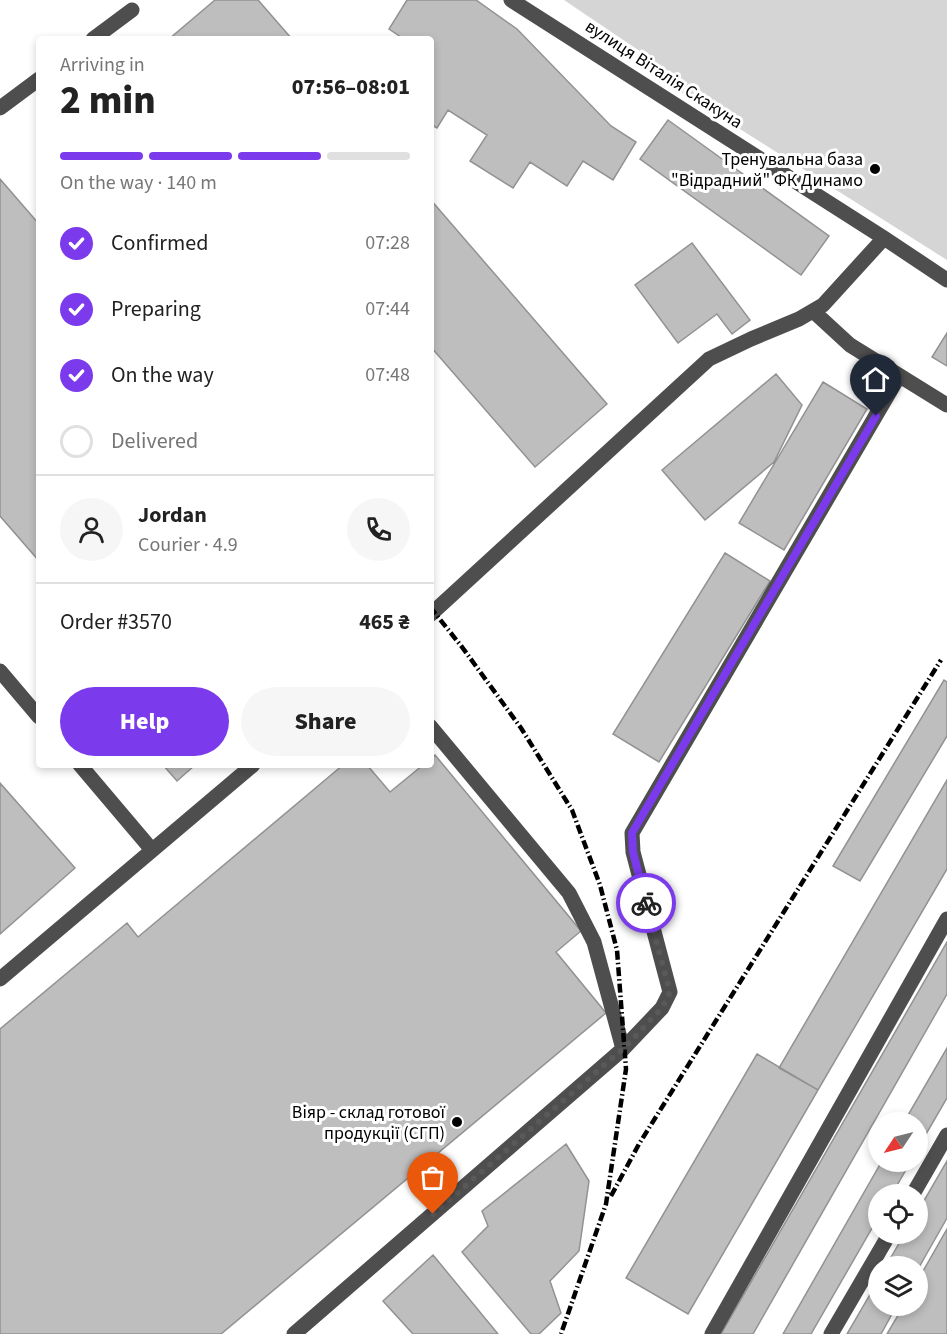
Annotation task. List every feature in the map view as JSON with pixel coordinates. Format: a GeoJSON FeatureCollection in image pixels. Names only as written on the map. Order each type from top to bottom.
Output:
{"type":"FeatureCollection","features":[{"type":"Feature","properties":{"kind":"street","name":"вулиця Віталія Скакуна"},"geometry":{"type":"LineString","coordinates":[[511,0],[947,280]]}},
{"type":"Feature","properties":{"kind":"street"},"geometry":{"type":"LineString","coordinates":[[97,36],[132,10]]}},
{"type":"Feature","properties":{"kind":"street"},"geometry":{"type":"LineString","coordinates":[[0,108],[36,81]]}},
{"type":"Feature","properties":{"kind":"street"},"geometry":{"type":"LineString","coordinates":[[434,611],[709,359],[799,320],[823,305],[884,238]]}},
{"type":"Feature","properties":{"kind":"street"},"geometry":{"type":"LineString","coordinates":[[813,311],[849,345],[947,405]]}},
{"type":"Feature","properties":{"kind":"street"},"geometry":{"type":"LineString","coordinates":[[294,1334],[623,1049],[662,1008],[670,992],[633,852],[632,833],[899,376]]}},
{"type":"Feature","properties":{"kind":"street"},"geometry":{"type":"LineString","coordinates":[[0,671],[36,713]]}},
{"type":"Feature","properties":{"kind":"street"},"geometry":{"type":"LineString","coordinates":[[434,731],[568,893],[594,942],[623,1049]]}},
{"type":"Feature","properties":{"kind":"street"},"geometry":{"type":"LineString","coordinates":[[83,768],[152,850]]}},
{"type":"Feature","properties":{"kind":"street"},"geometry":{"type":"LineString","coordinates":[[0,979],[249,768]]}},
{"type":"Feature","properties":{"kind":"street"},"geometry":{"type":"LineString","coordinates":[[712,1334],[947,920]]}},
{"type":"Feature","properties":{"kind":"street"},"geometry":{"type":"LineString","coordinates":[[919,1184],[947,1135]]}},
{"type":"Feature","properties":{"kind":"street"},"geometry":{"type":"LineString","coordinates":[[831,1334],[884,1244]]}},
{"type":"Feature","properties":{"kind":"shaded area","name":"Тренувальна база \"Відрадний\" ФК Динамо"},"geometry":{"type":"Polygon","coordinates":[[[564,0],[947,0],[947,260],[659,78],[650,58],[564,0]]]}},
{"type":"Feature","properties":{"kind":"building"},"geometry":{"type":"Polygon","coordinates":[[[215,0],[258,0],[289,36],[173,36],[215,0]]]}},
{"type":"Feature","properties":{"kind":"building"},"geometry":{"type":"Polygon","coordinates":[[[407,0],[476,0],[517,29],[611,126],[636,142],[613,180],[583,161],[567,186],[530,162],[513,188],[470,161],[487,135],[448,110],[437,128],[434,126],[434,36],[400,36],[389,29],[407,0]]]}},
{"type":"Feature","properties":{"kind":"building"},"geometry":{"type":"Polygon","coordinates":[[[668,120],[829,236],[801,275],[640,159],[668,120]]]}},
{"type":"Feature","properties":{"kind":"building"},"geometry":{"type":"Polygon","coordinates":[[[0,179],[36,221],[36,558],[0,516],[0,179]]]}},
{"type":"Feature","properties":{"kind":"building"},"geometry":{"type":"Polygon","coordinates":[[[434,204],[607,404],[535,467],[434,351],[434,204]]]}},
{"type":"Feature","properties":{"kind":"building"},"geometry":{"type":"Polygon","coordinates":[[[692,243],[750,320],[732,334],[717,314],[678,343],[635,285],[692,243]]]}},
{"type":"Feature","properties":{"kind":"building"},"geometry":{"type":"Polygon","coordinates":[[[947,333],[947,366],[932,357],[947,333]]]}},
{"type":"Feature","properties":{"kind":"building"},"geometry":{"type":"Polygon","coordinates":[[[776,374],[802,405],[774,462],[705,520],[662,470],[776,374]]]}},
{"type":"Feature","properties":{"kind":"building"},"geometry":{"type":"Polygon","coordinates":[[[823,382],[867,409],[784,550],[739,523],[823,382]]]}},
{"type":"Feature","properties":{"kind":"building"},"geometry":{"type":"Polygon","coordinates":[[[725,553],[770,581],[659,762],[613,734],[725,553]]]}},
{"type":"Feature","properties":{"kind":"building"},"geometry":{"type":"Polygon","coordinates":[[[944,680],[947,682],[947,736],[860,881],[833,866],[944,680]]]}},
{"type":"Feature","properties":{"kind":"building"},"geometry":{"type":"Polygon","coordinates":[[[434,756],[581,931],[556,952],[606,1013],[221,1334],[0,1334],[0,1029],[127,923],[138,937],[339,768],[370,768],[390,792],[419,768],[434,768],[434,756]]]}},
{"type":"Feature","properties":{"kind":"building"},"geometry":{"type":"Polygon","coordinates":[[[166,768],[192,768],[177,781],[166,768]]]}},
{"type":"Feature","properties":{"kind":"building"},"geometry":{"type":"Polygon","coordinates":[[[947,780],[947,869],[818,1090],[779,1068],[947,780]]]}},
{"type":"Feature","properties":{"kind":"building"},"geometry":{"type":"Polygon","coordinates":[[[0,783],[75,868],[0,934],[0,783]]]}},
{"type":"Feature","properties":{"kind":"building"},"geometry":{"type":"Polygon","coordinates":[[[947,942],[947,994],[880,1112],[868,1112],[868,1132],[753,1334],[721,1334],[947,942]]]}},
{"type":"Feature","properties":{"kind":"building"},"geometry":{"type":"Polygon","coordinates":[[[947,1048],[947,1098],[928,1131],[928,1112],[910,1112],[947,1048]]]}},
{"type":"Feature","properties":{"kind":"building"},"geometry":{"type":"Polygon","coordinates":[[[757,1054],[818,1090],[688,1314],[626,1278],[757,1054]]]}},
{"type":"Feature","properties":{"kind":"building"},"geometry":{"type":"Polygon","coordinates":[[[566,1144],[589,1181],[579,1251],[550,1281],[561,1313],[539,1334],[531,1334],[462,1252],[488,1226],[482,1211],[566,1144]]]}},
{"type":"Feature","properties":{"kind":"building"},"geometry":{"type":"Polygon","coordinates":[[[947,1161],[947,1218],[925,1256],[892,1256],[899,1244],[928,1244],[928,1194],[947,1161]]]}},
{"type":"Feature","properties":{"kind":"building"},"geometry":{"type":"Polygon","coordinates":[[[876,1172],[905,1172],[898,1184],[869,1184],[876,1172]]]}},
{"type":"Feature","properties":{"kind":"building"},"geometry":{"type":"Polygon","coordinates":[[[868,1185],[868,1235],[811,1334],[783,1334],[868,1185]]]}},
{"type":"Feature","properties":{"kind":"building"},"geometry":{"type":"Polygon","coordinates":[[[947,1229],[947,1334],[887,1334],[898,1316],[928,1316],[928,1262],[947,1229]]]}},
{"type":"Feature","properties":{"kind":"building"},"geometry":{"type":"Polygon","coordinates":[[[433,1255],[498,1334],[413,1334],[383,1301],[433,1255]]]}},
{"type":"Feature","properties":{"kind":"building"},"geometry":{"type":"Polygon","coordinates":[[[868,1298],[868,1316],[891,1316],[881,1334],[847,1334],[868,1298]]]}},
{"type":"Feature","properties":{"kind":"railway"},"geometry":{"type":"LineString","coordinates":[[434,612],[521,728],[572,810],[600,885],[617,950],[626,1069],[606,1204],[561,1334]]}},
{"type":"Feature","properties":{"kind":"railway"},"geometry":{"type":"LineString","coordinates":[[611,1196],[639,1144],[941,660]]}},
{"type":"Feature","properties":{"kind":"way so far"},"geometry":{"type":"LineString","coordinates":[[433,1214],[623,1049],[662,1008],[670,992],[646,903]]}},
{"type":"Feature","properties":{"kind":"place","name":"Тренувальна база \"Відрадний\" ФК Динамо"},"geometry":{"type":"Point","coordinates":[875,169]}},
{"type":"Feature","properties":{"kind":"place","name":"Віяр - склад готової продукції (СГП)"},"geometry":{"type":"Point","coordinates":[457,1122]}},
{"type":"Feature","properties":{"kind":"route"},"geometry":{"type":"LineString","coordinates":[[646,903],[633,852],[632,833],[876,416]]}}]}
